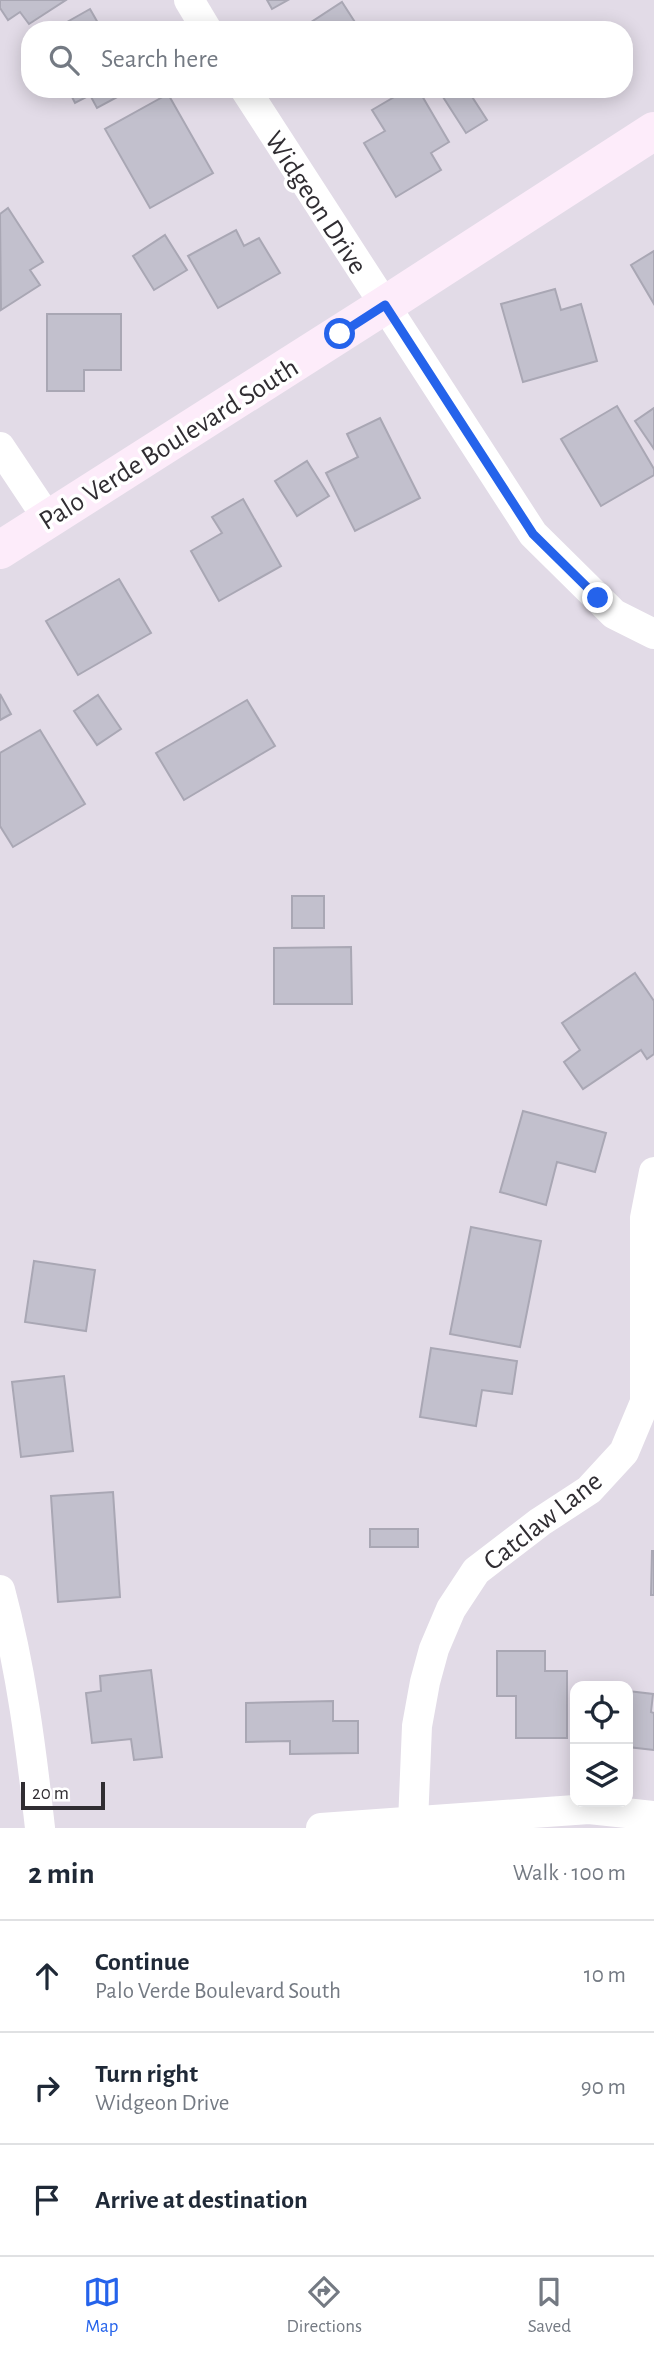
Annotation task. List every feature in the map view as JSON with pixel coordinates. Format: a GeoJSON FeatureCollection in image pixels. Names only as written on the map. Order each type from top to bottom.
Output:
{"type":"FeatureCollection","features":[{"type":"Feature","properties":{"kind":"main road","name":"Palo Verde Boulevard South"},"geometry":{"type":"LineString","coordinates":[[0,550],[654,131]]}},
{"type":"Feature","properties":{"kind":"street"},"geometry":{"type":"LineString","coordinates":[[189,0],[202,21]]}},
{"type":"Feature","properties":{"kind":"street","name":"Widgeon Drive"},"geometry":{"type":"LineString","coordinates":[[251,98],[533,534],[614,614],[654,634]]}},
{"type":"Feature","properties":{"kind":"street"},"geometry":{"type":"LineString","coordinates":[[0,447],[48,519]]}},
{"type":"Feature","properties":{"kind":"street","name":"Catclaw Lane"},"geometry":{"type":"LineString","coordinates":[[413,1823],[417,1726],[433,1649],[451,1609],[476,1571],[540,1522],[589,1490],[624,1452],[645,1402],[645,1218],[654,1172]]}},
{"type":"Feature","properties":{"kind":"street"},"geometry":{"type":"LineString","coordinates":[[0,1590],[14,1641],[40,1828]]}},
{"type":"Feature","properties":{"kind":"street"},"geometry":{"type":"LineString","coordinates":[[321,1828],[589,1809],[654,1816]]}},
{"type":"Feature","properties":{"kind":"building"},"geometry":{"type":"Polygon","coordinates":[[[0,0],[66,0],[34,21],[27,21],[20,12],[8,20],[0,8],[0,0]]]}},
{"type":"Feature","properties":{"kind":"building"},"geometry":{"type":"Polygon","coordinates":[[[267,0],[288,0],[272,9],[267,0]]]}},
{"type":"Feature","properties":{"kind":"building"},"geometry":{"type":"Polygon","coordinates":[[[342,2],[354,21],[313,21],[342,2]]]}},
{"type":"Feature","properties":{"kind":"building"},"geometry":{"type":"Polygon","coordinates":[[[90,9],[97,21],[69,21],[90,9]]]}},
{"type":"Feature","properties":{"kind":"building"},"geometry":{"type":"Polygon","coordinates":[[[92,98],[115,98],[97,108],[92,98]]]}},
{"type":"Feature","properties":{"kind":"building"},"geometry":{"type":"Polygon","coordinates":[[[161,98],[170,98],[213,173],[150,208],[105,129],[161,98]]]}},
{"type":"Feature","properties":{"kind":"building"},"geometry":{"type":"Polygon","coordinates":[[[393,98],[423,98],[449,142],[431,153],[441,170],[396,197],[364,143],[385,131],[372,110],[393,98]]]}},
{"type":"Feature","properties":{"kind":"building"},"geometry":{"type":"Polygon","coordinates":[[[444,98],[473,98],[487,120],[466,133],[444,98]]]}},
{"type":"Feature","properties":{"kind":"building"},"geometry":{"type":"Polygon","coordinates":[[[8,208],[43,262],[30,270],[40,285],[1,310],[0,214],[8,208]]]}},
{"type":"Feature","properties":{"kind":"building"},"geometry":{"type":"Polygon","coordinates":[[[236,230],[244,246],[259,238],[280,273],[218,308],[188,256],[236,230]]]}},
{"type":"Feature","properties":{"kind":"building"},"geometry":{"type":"Polygon","coordinates":[[[165,235],[187,270],[154,290],[133,256],[165,235]]]}},
{"type":"Feature","properties":{"kind":"building"},"geometry":{"type":"Polygon","coordinates":[[[654,251],[654,304],[631,265],[654,251]]]}},
{"type":"Feature","properties":{"kind":"building"},"geometry":{"type":"Polygon","coordinates":[[[555,289],[561,310],[581,304],[597,361],[523,382],[501,304],[555,289]]]}},
{"type":"Feature","properties":{"kind":"building"},"geometry":{"type":"Polygon","coordinates":[[[47,314],[121,314],[121,370],[84,370],[84,391],[47,391],[47,314]]]}},
{"type":"Feature","properties":{"kind":"building"},"geometry":{"type":"Polygon","coordinates":[[[617,406],[654,469],[654,475],[601,506],[561,439],[617,406]]]}},
{"type":"Feature","properties":{"kind":"building"},"geometry":{"type":"Polygon","coordinates":[[[654,408],[654,449],[635,421],[654,408]]]}},
{"type":"Feature","properties":{"kind":"building"},"geometry":{"type":"Polygon","coordinates":[[[380,418],[420,498],[355,531],[326,473],[358,457],[347,434],[380,418]]]}},
{"type":"Feature","properties":{"kind":"building"},"geometry":{"type":"Polygon","coordinates":[[[307,461],[329,496],[297,516],[275,481],[307,461]]]}},
{"type":"Feature","properties":{"kind":"building"},"geometry":{"type":"Polygon","coordinates":[[[243,499],[281,566],[219,601],[191,551],[222,533],[212,517],[243,499]]]}},
{"type":"Feature","properties":{"kind":"building"},"geometry":{"type":"Polygon","coordinates":[[[119,579],[151,633],[78,675],[46,621],[119,579]]]}},
{"type":"Feature","properties":{"kind":"building"},"geometry":{"type":"Polygon","coordinates":[[[0,694],[11,714],[0,720],[0,694]]]}},
{"type":"Feature","properties":{"kind":"building"},"geometry":{"type":"Polygon","coordinates":[[[98,695],[121,729],[97,745],[74,711],[98,695]]]}},
{"type":"Feature","properties":{"kind":"building"},"geometry":{"type":"Polygon","coordinates":[[[247,700],[275,746],[184,800],[156,753],[247,700]]]}},
{"type":"Feature","properties":{"kind":"building"},"geometry":{"type":"Polygon","coordinates":[[[40,730],[85,804],[13,847],[0,826],[0,753],[40,730]]]}},
{"type":"Feature","properties":{"kind":"building"},"geometry":{"type":"Polygon","coordinates":[[[292,896],[324,896],[324,928],[292,928],[292,896]]]}},
{"type":"Feature","properties":{"kind":"building"},"geometry":{"type":"Polygon","coordinates":[[[351,947],[352,1004],[274,1004],[274,948],[351,947]]]}},
{"type":"Feature","properties":{"kind":"building"},"geometry":{"type":"Polygon","coordinates":[[[635,973],[654,1001],[654,1054],[647,1059],[641,1050],[583,1089],[564,1062],[580,1050],[562,1023],[635,973]]]}},
{"type":"Feature","properties":{"kind":"building"},"geometry":{"type":"Polygon","coordinates":[[[523,1111],[606,1133],[595,1172],[557,1162],[546,1205],[500,1192],[523,1111]]]}},
{"type":"Feature","properties":{"kind":"building"},"geometry":{"type":"Polygon","coordinates":[[[471,1227],[541,1241],[520,1347],[450,1334],[471,1227]]]}},
{"type":"Feature","properties":{"kind":"building"},"geometry":{"type":"Polygon","coordinates":[[[34,1261],[95,1270],[86,1331],[25,1322],[34,1261]]]}},
{"type":"Feature","properties":{"kind":"building"},"geometry":{"type":"Polygon","coordinates":[[[431,1348],[517,1361],[512,1394],[482,1390],[476,1426],[420,1417],[431,1348]]]}},
{"type":"Feature","properties":{"kind":"building"},"geometry":{"type":"Polygon","coordinates":[[[64,1376],[73,1451],[21,1457],[12,1382],[64,1376]]]}},
{"type":"Feature","properties":{"kind":"building"},"geometry":{"type":"Polygon","coordinates":[[[113,1492],[120,1597],[58,1602],[51,1496],[113,1492]]]}},
{"type":"Feature","properties":{"kind":"building"},"geometry":{"type":"Polygon","coordinates":[[[370,1529],[418,1529],[418,1547],[370,1547],[370,1529]]]}},
{"type":"Feature","properties":{"kind":"building"},"geometry":{"type":"Polygon","coordinates":[[[654,1551],[654,1595],[651,1595],[654,1551]]]}},
{"type":"Feature","properties":{"kind":"building"},"geometry":{"type":"Polygon","coordinates":[[[497,1651],[545,1651],[545,1671],[567,1671],[567,1738],[516,1738],[516,1696],[497,1696],[497,1651]]]}},
{"type":"Feature","properties":{"kind":"building"},"geometry":{"type":"Polygon","coordinates":[[[151,1670],[162,1757],[134,1760],[131,1739],[92,1743],[86,1693],[101,1691],[100,1676],[151,1670]]]}},
{"type":"Feature","properties":{"kind":"building"},"geometry":{"type":"Polygon","coordinates":[[[633,1692],[653,1694],[651,1712],[654,1713],[654,1750],[633,1748],[633,1692]]]}},
{"type":"Feature","properties":{"kind":"building"},"geometry":{"type":"Polygon","coordinates":[[[333,1701],[333,1721],[358,1721],[358,1753],[290,1754],[290,1741],[246,1742],[246,1703],[333,1701]]]}},
{"type":"Feature","properties":{"kind":"route"},"geometry":{"type":"LineString","coordinates":[[340,334],[385,305],[533,534],[598,598]]}}]}
